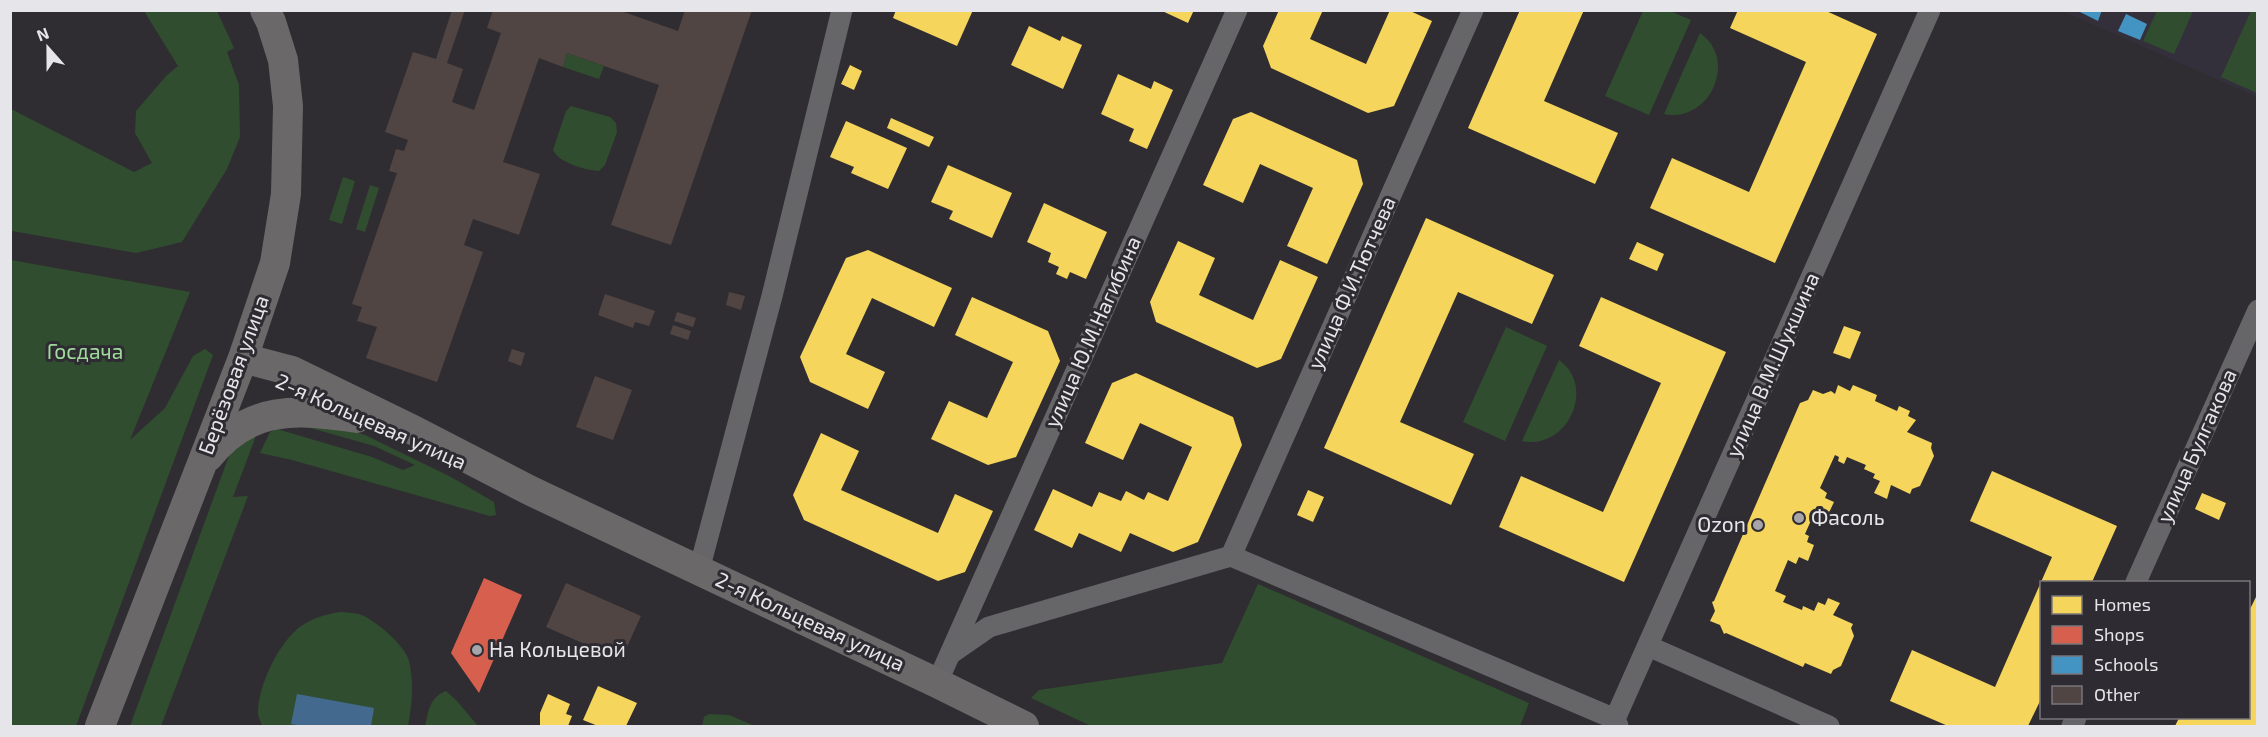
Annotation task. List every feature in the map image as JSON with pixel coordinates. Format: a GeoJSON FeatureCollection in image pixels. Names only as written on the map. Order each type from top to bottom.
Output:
{"type":"FeatureCollection","features":[{"type":"Feature","properties":{"kind":"main road","name":"Берёзовая улица"},"geometry":{"type":"LineString","coordinates":[[100,726],[243,358],[274,263],[286,194],[289,136],[286,81],[276,38],[266,10]]}},
{"type":"Feature","properties":{"kind":"main road","name":"2-я Кольцевая улица"},"geometry":{"type":"LineString","coordinates":[[243,358],[286,387],[529,490]]}},
{"type":"Feature","properties":{"kind":"main road","name":"2-я Кольцевая улица"},"geometry":{"type":"LineString","coordinates":[[243,358],[292,371],[529,490],[938,682],[1024,726]]}},
{"type":"Feature","properties":{"kind":"main road"},"geometry":{"type":"LineString","coordinates":[[201,467],[232,432],[254,419],[274,413],[316,412],[357,418]]}},
{"type":"Feature","properties":{"kind":"street"},"geometry":{"type":"LineString","coordinates":[[699,570],[772,296],[842,10]]}},
{"type":"Feature","properties":{"kind":"street","name":"улица Ю.М.Нагибина"},"geometry":{"type":"LineString","coordinates":[[938,682],[1237,10]]}},
{"type":"Feature","properties":{"kind":"street","name":"улица Ф.И.Тютчева"},"geometry":{"type":"LineString","coordinates":[[1231,556],[1473,10]]}},
{"type":"Feature","properties":{"kind":"street","name":"улица В.М.Шукшина"},"geometry":{"type":"LineString","coordinates":[[1617,723],[1648,646],[1930,10]]}},
{"type":"Feature","properties":{"kind":"street","name":"улица Булгакова"},"geometry":{"type":"LineString","coordinates":[[2136,581],[2258,310]]}},
{"type":"Feature","properties":{"kind":"street"},"geometry":{"type":"LineString","coordinates":[[950,654],[989,627],[1231,556],[1617,723]]}},
{"type":"Feature","properties":{"kind":"street"},"geometry":{"type":"LineString","coordinates":[[1648,646],[1829,726]]}},
{"type":"Feature","properties":{"kind":"shaded area"},"geometry":{"type":"Polygon","coordinates":[[[2062,11],[2257,11],[2257,97],[2062,11]]]}},
{"type":"Feature","properties":{"kind":"green space"},"geometry":{"type":"Polygon","coordinates":[[[144,11],[217,11],[234,48],[227,52],[239,85],[240,137],[227,169],[182,242],[136,253],[12,231],[11,109],[134,172],[152,163],[135,133],[136,111],[167,75],[178,66],[144,11]]]}},
{"type":"Feature","properties":{"kind":"green space"},"geometry":{"type":"Polygon","coordinates":[[[1643,11],[1670,11],[1691,20],[1649,115],[1605,96],[1643,11]]]}},
{"type":"Feature","properties":{"kind":"green space"},"geometry":{"type":"Polygon","coordinates":[[[2157,11],[2193,11],[2174,54],[2143,41],[2157,11]]]}},
{"type":"Feature","properties":{"kind":"green space"},"geometry":{"type":"Polygon","coordinates":[[[2251,11],[2257,11],[2257,93],[2221,77],[2251,11]]]}},
{"type":"Feature","properties":{"kind":"green space"},"geometry":{"type":"Polygon","coordinates":[[[1700,33],[1711,45],[1717,58],[1718,73],[1714,87],[1705,100],[1694,109],[1680,114],[1664,114],[1700,33]]]}},
{"type":"Feature","properties":{"kind":"green space"},"geometry":{"type":"Polygon","coordinates":[[[567,53],[604,66],[599,79],[563,67],[567,53]]]}},
{"type":"Feature","properties":{"kind":"green space"},"geometry":{"type":"Polygon","coordinates":[[[571,106],[610,117],[616,123],[617,132],[605,165],[599,171],[566,162],[553,150],[566,111],[571,106]]]}},
{"type":"Feature","properties":{"kind":"green space"},"geometry":{"type":"Polygon","coordinates":[[[343,177],[355,181],[342,224],[329,220],[343,177]]]}},
{"type":"Feature","properties":{"kind":"green space"},"geometry":{"type":"Polygon","coordinates":[[[370,185],[379,188],[365,232],[356,229],[370,185]]]}},
{"type":"Feature","properties":{"kind":"green space","name":"Госдача"},"geometry":{"type":"Polygon","coordinates":[[[11,260],[190,292],[130,440],[165,408],[193,356],[205,349],[213,355],[76,726],[11,726],[11,260]]]}},
{"type":"Feature","properties":{"kind":"green space"},"geometry":{"type":"Polygon","coordinates":[[[1506,327],[1547,346],[1505,441],[1463,422],[1506,327]]]}},
{"type":"Feature","properties":{"kind":"green space"},"geometry":{"type":"Polygon","coordinates":[[[1559,360],[1570,372],[1576,385],[1576,400],[1572,414],[1564,427],[1552,436],[1538,441],[1522,441],[1559,360]]]}},
{"type":"Feature","properties":{"kind":"green space"},"geometry":{"type":"Polygon","coordinates":[[[293,423],[340,427],[365,435],[451,477],[494,502],[496,515],[490,516],[260,453],[270,432],[277,429],[372,457],[403,470],[415,465],[374,446],[293,423]]]}},
{"type":"Feature","properties":{"kind":"green space"},"geometry":{"type":"Polygon","coordinates":[[[260,425],[233,497],[248,496],[161,726],[130,726],[230,453],[260,425]]]}},
{"type":"Feature","properties":{"kind":"green space"},"geometry":{"type":"Polygon","coordinates":[[[1258,584],[1529,703],[1520,726],[1091,726],[1031,698],[1039,690],[1222,663],[1258,584]]]}},
{"type":"Feature","properties":{"kind":"green space"},"geometry":{"type":"Polygon","coordinates":[[[340,612],[359,614],[372,621],[388,633],[407,655],[412,686],[408,726],[262,726],[258,713],[262,690],[271,665],[285,642],[306,623],[340,612]]]}},
{"type":"Feature","properties":{"kind":"green space"},"geometry":{"type":"Polygon","coordinates":[[[446,691],[478,726],[425,726],[433,701],[446,691]]]}},
{"type":"Feature","properties":{"kind":"green space"},"geometry":{"type":"Polygon","coordinates":[[[709,714],[729,715],[755,726],[702,726],[704,717],[709,714]]]}},
{"type":"Feature","properties":{"kind":"water"},"geometry":{"type":"Polygon","coordinates":[[[297,694],[374,708],[371,726],[291,724],[297,694]]]}},
{"type":"Feature","properties":{"kind":"building: Homes"},"geometry":{"type":"Polygon","coordinates":[[[896,10],[973,10],[957,46],[893,18],[896,10]]]}},
{"type":"Feature","properties":{"kind":"building: Homes"},"geometry":{"type":"Polygon","coordinates":[[[1160,10],[1194,10],[1188,23],[1160,10]]]}},
{"type":"Feature","properties":{"kind":"building: Homes"},"geometry":{"type":"Polygon","coordinates":[[[1279,10],[1323,10],[1310,39],[1366,64],[1390,10],[1408,10],[1432,21],[1394,106],[1368,113],[1271,68],[1263,46],[1279,10]]]}},
{"type":"Feature","properties":{"kind":"building: Homes"},"geometry":{"type":"Polygon","coordinates":[[[1520,10],[1584,10],[1544,101],[1618,133],[1595,184],[1468,128],[1520,10]]]}},
{"type":"Feature","properties":{"kind":"building: Homes"},"geometry":{"type":"Polygon","coordinates":[[[1738,10],[1824,10],[1877,34],[1775,263],[1650,208],[1672,158],[1749,192],[1806,62],[1730,28],[1738,10]]]}},
{"type":"Feature","properties":{"kind":"building: Homes"},"geometry":{"type":"Polygon","coordinates":[[[1029,26],[1060,41],[1062,36],[1082,45],[1063,89],[1011,65],[1029,26]]]}},
{"type":"Feature","properties":{"kind":"building: Homes"},"geometry":{"type":"Polygon","coordinates":[[[850,65],[862,71],[854,90],[841,84],[850,65]]]}},
{"type":"Feature","properties":{"kind":"building: Homes"},"geometry":{"type":"Polygon","coordinates":[[[1118,74],[1151,89],[1154,81],[1173,90],[1147,149],[1129,141],[1134,129],[1101,114],[1118,74]]]}},
{"type":"Feature","properties":{"kind":"building: Homes"},"geometry":{"type":"Polygon","coordinates":[[[1251,112],[1357,160],[1363,184],[1327,264],[1287,246],[1313,188],[1260,164],[1243,203],[1203,185],[1233,119],[1251,112]]]}},
{"type":"Feature","properties":{"kind":"building: Homes"},"geometry":{"type":"Polygon","coordinates":[[[891,118],[934,137],[929,147],[887,128],[891,118]]]}},
{"type":"Feature","properties":{"kind":"building: Homes"},"geometry":{"type":"Polygon","coordinates":[[[846,121],[907,148],[888,189],[851,173],[854,167],[830,157],[846,121]]]}},
{"type":"Feature","properties":{"kind":"building: Homes"},"geometry":{"type":"Polygon","coordinates":[[[948,165],[1012,193],[992,238],[949,219],[953,211],[931,202],[948,165]]]}},
{"type":"Feature","properties":{"kind":"building: Homes"},"geometry":{"type":"Polygon","coordinates":[[[1044,203],[1107,232],[1086,279],[1070,272],[1067,279],[1056,274],[1059,267],[1048,262],[1051,253],[1027,242],[1044,203]]]}},
{"type":"Feature","properties":{"kind":"building: Homes"},"geometry":{"type":"Polygon","coordinates":[[[1426,218],[1554,275],[1532,324],[1458,292],[1400,422],[1474,454],[1451,505],[1324,448],[1426,218]]]}},
{"type":"Feature","properties":{"kind":"building: Homes"},"geometry":{"type":"Polygon","coordinates":[[[1178,241],[1215,258],[1199,295],[1253,320],[1280,260],[1318,277],[1281,359],[1257,368],[1156,322],[1150,302],[1178,241]]]}},
{"type":"Feature","properties":{"kind":"building: Homes"},"geometry":{"type":"Polygon","coordinates":[[[1637,242],[1664,254],[1657,271],[1629,259],[1637,242]]]}},
{"type":"Feature","properties":{"kind":"building: Homes"},"geometry":{"type":"Polygon","coordinates":[[[868,250],[952,288],[934,327],[872,298],[846,354],[885,372],[868,409],[810,382],[800,357],[846,258],[868,250]]]}},
{"type":"Feature","properties":{"kind":"building: Homes"},"geometry":{"type":"Polygon","coordinates":[[[972,297],[1048,331],[1060,361],[1016,457],[988,465],[931,439],[949,401],[987,418],[1013,362],[955,335],[972,297]]]}},
{"type":"Feature","properties":{"kind":"building: Homes"},"geometry":{"type":"Polygon","coordinates":[[[1601,297],[1726,352],[1624,582],[1499,527],[1521,476],[1603,512],[1661,383],[1579,346],[1601,297]]]}},
{"type":"Feature","properties":{"kind":"building: Homes"},"geometry":{"type":"Polygon","coordinates":[[[1844,326],[1861,332],[1850,359],[1833,353],[1844,326]]]}},
{"type":"Feature","properties":{"kind":"building: Homes"},"geometry":{"type":"Polygon","coordinates":[[[1136,373],[1233,417],[1242,445],[1198,542],[1173,552],[1130,533],[1121,552],[1079,533],[1072,548],[1034,530],[1053,489],[1092,507],[1099,492],[1121,501],[1126,491],[1144,500],[1148,492],[1168,501],[1192,447],[1140,423],[1123,460],[1085,443],[1112,383],[1136,373]]]}},
{"type":"Feature","properties":{"kind":"building: Homes"},"geometry":{"type":"Polygon","coordinates":[[[1838,385],[1850,391],[1853,385],[1877,395],[1875,401],[1897,411],[1899,406],[1910,411],[1908,416],[1916,420],[1907,432],[1932,443],[1934,456],[1920,486],[1912,489],[1910,494],[1891,485],[1887,499],[1874,493],[1880,481],[1873,478],[1875,474],[1864,469],[1866,465],[1847,457],[1844,464],[1838,461],[1839,457],[1835,455],[1820,488],[1827,493],[1825,498],[1834,502],[1826,519],[1819,515],[1822,509],[1817,507],[1805,534],[1809,536],[1807,542],[1814,545],[1808,561],[1799,557],[1796,564],[1788,560],[1775,591],[1786,596],[1783,602],[1802,610],[1803,606],[1814,611],[1818,602],[1825,605],[1828,598],[1840,603],[1833,615],[1853,624],[1851,628],[1854,636],[1841,666],[1833,670],[1831,674],[1805,663],[1803,667],[1724,634],[1720,625],[1710,621],[1715,611],[1712,602],[1800,403],[1808,400],[1813,390],[1823,394],[1831,391],[1835,394],[1838,385]]]}},
{"type":"Feature","properties":{"kind":"building: Homes"},"geometry":{"type":"Polygon","coordinates":[[[821,433],[859,451],[841,490],[938,533],[955,494],[993,511],[965,572],[938,581],[804,520],[793,495],[821,433]]]}},
{"type":"Feature","properties":{"kind":"building: Homes"},"geometry":{"type":"Polygon","coordinates":[[[1992,471],[2117,526],[2092,581],[2041,581],[2052,557],[1970,521],[1992,471]]]}},
{"type":"Feature","properties":{"kind":"building: Homes"},"geometry":{"type":"Polygon","coordinates":[[[1308,490],[1324,497],[1313,522],[1297,515],[1308,490]]]}},
{"type":"Feature","properties":{"kind":"building: Homes"},"geometry":{"type":"Polygon","coordinates":[[[2202,493],[2226,503],[2219,520],[2195,509],[2202,493]]]}},
{"type":"Feature","properties":{"kind":"building: Homes"},"geometry":{"type":"Polygon","coordinates":[[[2040,584],[2040,701],[2028,726],[1948,726],[1890,701],[1912,650],[1995,687],[2040,584]]]}},
{"type":"Feature","properties":{"kind":"building: Homes"},"geometry":{"type":"Polygon","coordinates":[[[2258,593],[2258,726],[2175,726],[2178,719],[2250,719],[2250,609],[2258,593]]]}},
{"type":"Feature","properties":{"kind":"building: Homes"},"geometry":{"type":"Polygon","coordinates":[[[598,686],[637,703],[626,726],[598,726],[583,720],[598,686]]]}},
{"type":"Feature","properties":{"kind":"building: Homes"},"geometry":{"type":"Polygon","coordinates":[[[548,694],[570,704],[566,714],[572,716],[568,726],[540,726],[540,713],[548,694]]]}},
{"type":"Feature","properties":{"kind":"building: Shops"},"geometry":{"type":"Polygon","coordinates":[[[484,578],[522,595],[479,693],[451,653],[484,578]]]}},
{"type":"Feature","properties":{"kind":"building: Schools"},"geometry":{"type":"Polygon","coordinates":[[[2076,10],[2102,10],[2098,21],[2076,10]]]}},
{"type":"Feature","properties":{"kind":"building: Schools"},"geometry":{"type":"Polygon","coordinates":[[[2126,14],[2147,24],[2140,40],[2118,31],[2126,14]]]}},
{"type":"Feature","properties":{"kind":"building: Other"},"geometry":{"type":"Polygon","coordinates":[[[452,10],[465,10],[447,63],[463,69],[452,102],[474,110],[501,33],[487,28],[493,10],[618,10],[678,31],[685,10],[752,10],[671,245],[611,225],[659,85],[567,53],[563,67],[539,58],[503,162],[540,174],[519,235],[473,219],[464,245],[483,252],[437,382],[366,358],[377,327],[357,321],[362,307],[352,304],[397,173],[389,171],[396,149],[404,151],[408,140],[385,132],[413,52],[436,59],[452,10]]]}},
{"type":"Feature","properties":{"kind":"building: Other"},"geometry":{"type":"Polygon","coordinates":[[[729,292],[745,296],[741,310],[726,305],[729,292]]]}},
{"type":"Feature","properties":{"kind":"building: Other"},"geometry":{"type":"Polygon","coordinates":[[[605,294],[655,311],[649,326],[635,322],[633,328],[598,315],[605,294]]]}},
{"type":"Feature","properties":{"kind":"building: Other"},"geometry":{"type":"Polygon","coordinates":[[[677,312],[696,318],[693,327],[674,321],[677,312]]]}},
{"type":"Feature","properties":{"kind":"building: Other"},"geometry":{"type":"Polygon","coordinates":[[[673,325],[691,331],[688,340],[670,334],[673,325]]]}},
{"type":"Feature","properties":{"kind":"building: Other"},"geometry":{"type":"Polygon","coordinates":[[[512,349],[525,353],[521,366],[508,361],[512,349]]]}},
{"type":"Feature","properties":{"kind":"building: Other"},"geometry":{"type":"Polygon","coordinates":[[[595,376],[632,390],[613,440],[576,427],[595,376]]]}},
{"type":"Feature","properties":{"kind":"building: Other"},"geometry":{"type":"Polygon","coordinates":[[[566,583],[641,616],[621,660],[546,627],[566,583]]]}},
{"type":"Feature","properties":{"kind":"place","name":"Фасоль"},"geometry":{"type":"Point","coordinates":[1799,518]}},
{"type":"Feature","properties":{"kind":"place","name":"Ozon"},"geometry":{"type":"Point","coordinates":[1758,525]}},
{"type":"Feature","properties":{"kind":"place","name":"На Кольцевой"},"geometry":{"type":"Point","coordinates":[477,650]}}]}
